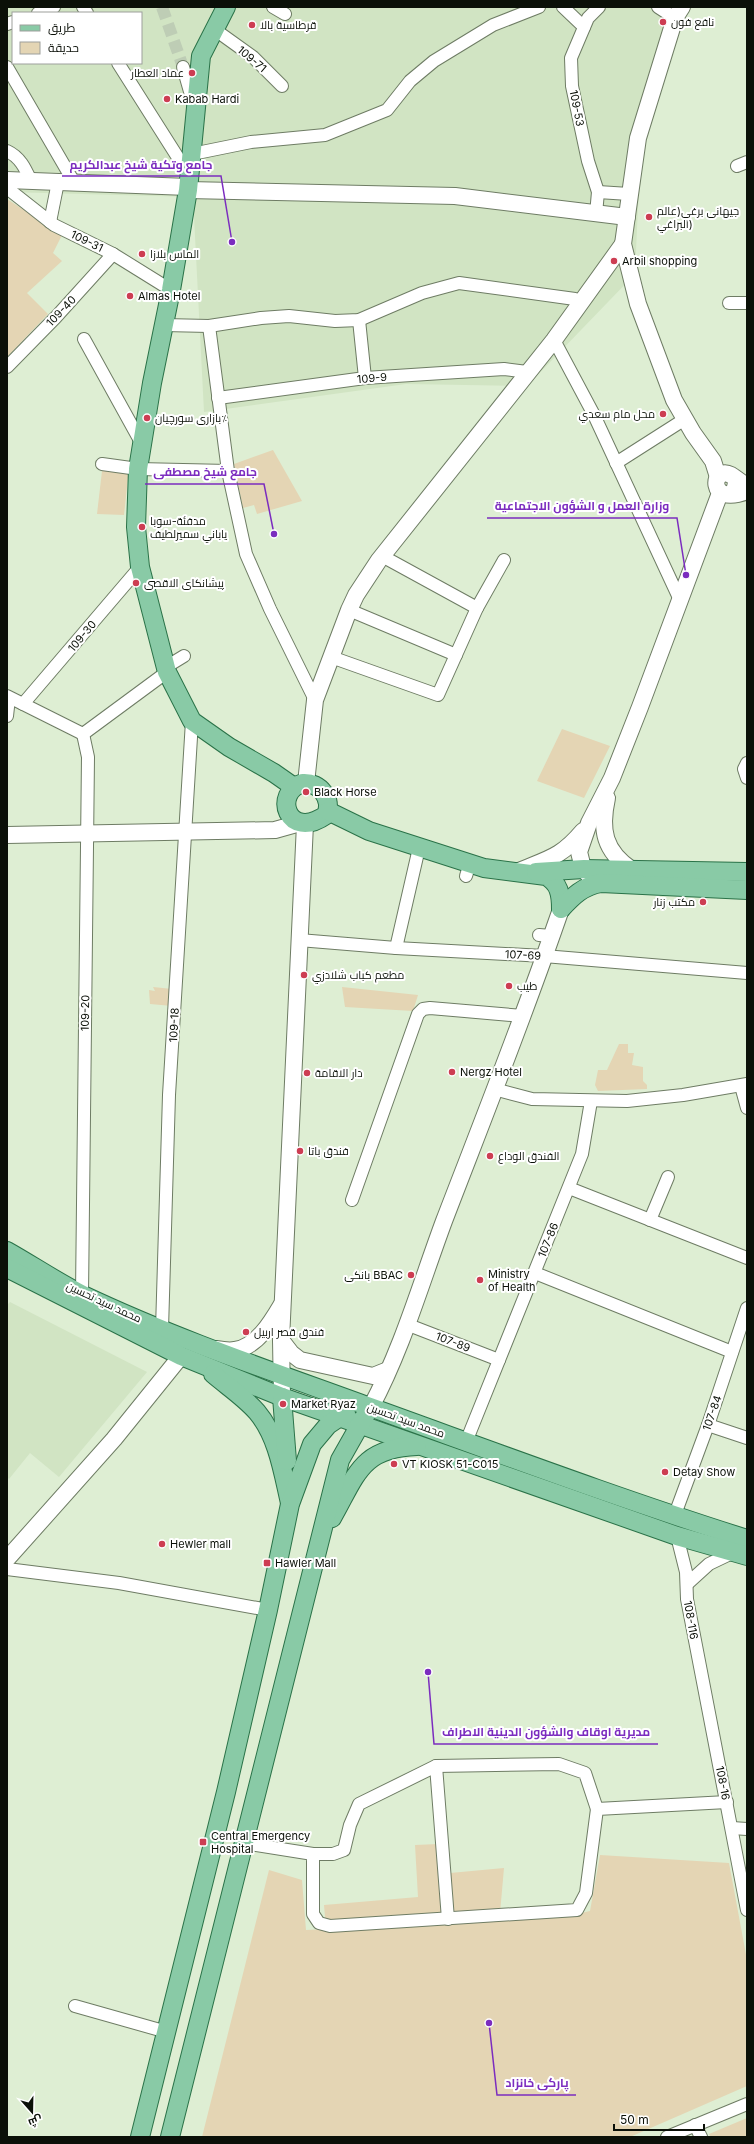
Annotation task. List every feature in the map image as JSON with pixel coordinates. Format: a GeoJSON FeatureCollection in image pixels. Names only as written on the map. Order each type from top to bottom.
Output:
{"type":"FeatureCollection","features":[{"type":"Feature","properties":{"kind":"main road"},"geometry":{"type":"LineString","coordinates":[[7,835],[186,830],[275,830],[315,822],[326,815],[328,811],[327,800],[322,789],[314,784],[300,785],[274,773],[229,748],[192,721],[166,669],[140,567],[136,527],[138,469],[152,383],[171,290],[188,184],[201,56],[226,7]]}},
{"type":"Feature","properties":{"kind":"main road"},"geometry":{"type":"LineString","coordinates":[[604,884],[591,878],[584,869],[579,852],[589,823],[612,778],[680,600],[733,492],[741,482],[727,476],[713,461],[674,400],[638,304],[623,244],[638,138],[678,12]]}},
{"type":"Feature","properties":{"kind":"main road"},"geometry":{"type":"LineString","coordinates":[[7,180],[76,184],[188,184],[455,196],[627,217]]}},
{"type":"Feature","properties":{"kind":"main road"},"geometry":{"type":"LineString","coordinates":[[302,824],[294,820],[287,810],[287,798],[300,785],[315,700],[356,595],[382,556],[554,340],[623,244]]}},
{"type":"Feature","properties":{"kind":"main road"},"geometry":{"type":"LineString","coordinates":[[727,476],[715,482],[716,488],[733,492]]}},
{"type":"Feature","properties":{"kind":"main road"},"geometry":{"type":"LineString","coordinates":[[612,778],[603,820],[604,832],[614,854],[632,870]]}},
{"type":"Feature","properties":{"kind":"main road"},"geometry":{"type":"LineString","coordinates":[[328,811],[357,827],[419,848],[468,870],[546,876],[552,880],[560,893],[561,909]]}},
{"type":"Feature","properties":{"kind":"main road"},"geometry":{"type":"LineString","coordinates":[[515,873],[560,854],[569,847],[589,823]]}},
{"type":"Feature","properties":{"kind":"main road"},"geometry":{"type":"LineString","coordinates":[[290,1504],[282,1397],[281,1340],[299,940],[302,824]]}},
{"type":"Feature","properties":{"kind":"main road"},"geometry":{"type":"LineString","coordinates":[[515,873],[584,869],[747,872]]}},
{"type":"Feature","properties":{"kind":"main road"},"geometry":{"type":"LineString","coordinates":[[340,1460],[359,1424],[371,1407],[388,1370],[523,1016],[544,956],[545,936],[561,909],[579,891],[593,884],[747,890]]}},
{"type":"Feature","properties":{"kind":"main road","name":"محمد سید تحسین"},"geometry":{"type":"LineString","coordinates":[[7,1251],[82,1294],[162,1330],[282,1376],[674,1517],[747,1539]]}},
{"type":"Feature","properties":{"kind":"main road"},"geometry":{"type":"LineString","coordinates":[[7,1268],[181,1356],[282,1397],[677,1536],[739,1555]]}},
{"type":"Feature","properties":{"kind":"main road"},"geometry":{"type":"LineString","coordinates":[[214,1349],[236,1350],[257,1339],[271,1322],[283,1303]]}},
{"type":"Feature","properties":{"kind":"main road"},"geometry":{"type":"LineString","coordinates":[[281,1340],[291,1353],[300,1360],[373,1376],[388,1370]]}},
{"type":"Feature","properties":{"kind":"main road"},"geometry":{"type":"LineString","coordinates":[[7,1559],[114,1439],[181,1356]]}},
{"type":"Feature","properties":{"kind":"main road"},"geometry":{"type":"LineString","coordinates":[[201,1364],[257,1412],[267,1427],[281,1463],[290,1504]]}},
{"type":"Feature","properties":{"kind":"main road"},"geometry":{"type":"LineString","coordinates":[[170,2137],[243,1843],[283,1692],[340,1460],[342,1431],[332,1404],[321,1394],[302,1383]]}},
{"type":"Feature","properties":{"kind":"main road"},"geometry":{"type":"LineString","coordinates":[[140,2137],[223,1804],[268,1610],[290,1504],[312,1444],[328,1425],[338,1417],[355,1410],[371,1407]]}},
{"type":"Feature","properties":{"kind":"main road"},"geometry":{"type":"LineString","coordinates":[[320,1537],[358,1474],[373,1457],[390,1449],[424,1446]]}},
{"type":"Feature","properties":{"kind":"street"},"geometry":{"type":"LineString","coordinates":[[41,12],[54,7]]}},
{"type":"Feature","properties":{"kind":"street"},"geometry":{"type":"LineString","coordinates":[[273,7],[285,14]]}},
{"type":"Feature","properties":{"kind":"street"},"geometry":{"type":"LineString","coordinates":[[192,154],[251,142],[325,135],[387,110],[410,81],[434,61],[493,25],[539,7]]}},
{"type":"Feature","properties":{"kind":"street"},"geometry":{"type":"LineString","coordinates":[[563,7],[584,27]]}},
{"type":"Feature","properties":{"kind":"street","name":"109-53"},"geometry":{"type":"LineString","coordinates":[[596,214],[598,192],[588,161],[572,86],[571,58],[588,18],[599,7]]}},
{"type":"Feature","properties":{"kind":"street"},"geometry":{"type":"LineString","coordinates":[[658,7],[678,12]]}},
{"type":"Feature","properties":{"kind":"street","name":"109-71"},"geometry":{"type":"LineString","coordinates":[[220,34],[253,57],[282,86]]}},
{"type":"Feature","properties":{"kind":"street"},"geometry":{"type":"LineString","coordinates":[[119,64],[188,184]]}},
{"type":"Feature","properties":{"kind":"street"},"geometry":{"type":"LineString","coordinates":[[7,67],[76,184]]}},
{"type":"Feature","properties":{"kind":"street"},"geometry":{"type":"LineString","coordinates":[[183,67],[196,116]]}},
{"type":"Feature","properties":{"kind":"street"},"geometry":{"type":"LineString","coordinates":[[7,151],[16,155],[26,168],[30,181]]}},
{"type":"Feature","properties":{"kind":"street"},"geometry":{"type":"LineString","coordinates":[[50,222],[58,182]]}},
{"type":"Feature","properties":{"kind":"street","name":"109-31"},"geometry":{"type":"LineString","coordinates":[[7,188],[50,222],[113,254],[171,290]]}},
{"type":"Feature","properties":{"kind":"street"},"geometry":{"type":"LineString","coordinates":[[598,192],[629,194]]}},
{"type":"Feature","properties":{"kind":"street","name":"109-40"},"geometry":{"type":"LineString","coordinates":[[7,367],[56,317],[113,254]]}},
{"type":"Feature","properties":{"kind":"street"},"geometry":{"type":"LineString","coordinates":[[164,325],[209,326],[261,318],[289,316],[335,321],[359,320],[422,293],[459,283],[575,300]]}},
{"type":"Feature","properties":{"kind":"street"},"geometry":{"type":"LineString","coordinates":[[729,303],[747,303]]}},
{"type":"Feature","properties":{"kind":"street"},"geometry":{"type":"LineString","coordinates":[[359,320],[365,378]]}},
{"type":"Feature","properties":{"kind":"street"},"geometry":{"type":"LineString","coordinates":[[209,326],[228,471],[246,554],[270,609],[315,700]]}},
{"type":"Feature","properties":{"kind":"street"},"geometry":{"type":"LineString","coordinates":[[84,339],[142,444]]}},
{"type":"Feature","properties":{"kind":"street"},"geometry":{"type":"LineString","coordinates":[[554,340],[594,415],[680,600]]}},
{"type":"Feature","properties":{"kind":"street","name":"109-9"},"geometry":{"type":"LineString","coordinates":[[218,398],[365,378],[504,369],[527,372]]}},
{"type":"Feature","properties":{"kind":"street"},"geometry":{"type":"LineString","coordinates":[[616,463],[685,419]]}},
{"type":"Feature","properties":{"kind":"street"},"geometry":{"type":"LineString","coordinates":[[102,464],[138,469],[228,471]]}},
{"type":"Feature","properties":{"kind":"street"},"geometry":{"type":"LineString","coordinates":[[382,556],[477,608]]}},
{"type":"Feature","properties":{"kind":"street"},"geometry":{"type":"LineString","coordinates":[[331,657],[438,695],[477,608],[504,560]]}},
{"type":"Feature","properties":{"kind":"street","name":"109-30"},"geometry":{"type":"LineString","coordinates":[[23,704],[140,567]]}},
{"type":"Feature","properties":{"kind":"street"},"geometry":{"type":"LineString","coordinates":[[349,610],[456,655]]}},
{"type":"Feature","properties":{"kind":"street"},"geometry":{"type":"LineString","coordinates":[[7,716],[8,697],[82,734],[184,656]]}},
{"type":"Feature","properties":{"kind":"street","name":"109-18"},"geometry":{"type":"LineString","coordinates":[[162,1330],[169,1103],[192,721]]}},
{"type":"Feature","properties":{"kind":"street","name":"109-20"},"geometry":{"type":"LineString","coordinates":[[82,734],[88,757],[82,1294]]}},
{"type":"Feature","properties":{"kind":"street"},"geometry":{"type":"LineString","coordinates":[[747,763],[744,769],[747,778]]}},
{"type":"Feature","properties":{"kind":"street"},"geometry":{"type":"LineString","coordinates":[[396,948],[419,848]]}},
{"type":"Feature","properties":{"kind":"street","name":"107-69"},"geometry":{"type":"LineString","coordinates":[[299,940],[396,948],[544,956],[747,973]]}},
{"type":"Feature","properties":{"kind":"street"},"geometry":{"type":"LineString","coordinates":[[352,1200],[418,1014],[423,1009],[430,1008],[523,1016]]}},
{"type":"Feature","properties":{"kind":"street"},"geometry":{"type":"LineString","coordinates":[[494,1089],[532,1099],[591,1101],[627,1100],[744,1085],[747,1108]]}},
{"type":"Feature","properties":{"kind":"street","name":"107-86"},"geometry":{"type":"LineString","coordinates":[[466,1442],[582,1154],[591,1101]]}},
{"type":"Feature","properties":{"kind":"street"},"geometry":{"type":"LineString","coordinates":[[650,1220],[668,1177]]}},
{"type":"Feature","properties":{"kind":"street"},"geometry":{"type":"LineString","coordinates":[[569,1188],[747,1258]]}},
{"type":"Feature","properties":{"kind":"street"},"geometry":{"type":"LineString","coordinates":[[535,1273],[732,1352]]}},
{"type":"Feature","properties":{"kind":"street","name":"107-84"},"geometry":{"type":"LineString","coordinates":[[674,1517],[708,1425],[747,1308]]}},
{"type":"Feature","properties":{"kind":"street","name":"107-89"},"geometry":{"type":"LineString","coordinates":[[406,1324],[499,1360]]}},
{"type":"Feature","properties":{"kind":"street"},"geometry":{"type":"LineString","coordinates":[[708,1425],[747,1438]]}},
{"type":"Feature","properties":{"kind":"street","name":"108-116"},"geometry":{"type":"LineString","coordinates":[[677,1536],[684,1560],[687,1599],[698,1656]]}},
{"type":"Feature","properties":{"kind":"street","name":"108-116"},"geometry":{"type":"LineString","coordinates":[[687,1584],[709,1564],[739,1555]]}},
{"type":"Feature","properties":{"kind":"street"},"geometry":{"type":"LineString","coordinates":[[7,1570],[118,1583],[268,1610]]}},
{"type":"Feature","properties":{"kind":"street","name":"108-16"},"geometry":{"type":"LineString","coordinates":[[698,1656],[747,1910]]}},
{"type":"Feature","properties":{"kind":"street"},"geometry":{"type":"LineString","coordinates":[[243,1843],[313,1854],[333,1854],[344,1850],[350,1825],[359,1804],[436,1766],[559,1764],[585,1773],[597,1809],[586,1893],[577,1910],[330,1926],[319,1923],[313,1914],[313,1854]]}},
{"type":"Feature","properties":{"kind":"street"},"geometry":{"type":"LineString","coordinates":[[436,1766],[448,1919]]}},
{"type":"Feature","properties":{"kind":"street"},"geometry":{"type":"LineString","coordinates":[[597,1809],[727,1802]]}},
{"type":"Feature","properties":{"kind":"street"},"geometry":{"type":"LineString","coordinates":[[732,1828],[747,1829]]}},
{"type":"Feature","properties":{"kind":"street"},"geometry":{"type":"LineString","coordinates":[[75,2006],[167,2032]]}},
{"type":"Feature","properties":{"kind":"street"},"geometry":{"type":"LineString","coordinates":[[667,2137],[747,2104]]}},
{"type":"Feature","properties":{"kind":"street"},"geometry":{"type":"LineString","coordinates":[[696,2125],[701,2137]]}},
{"type":"Feature","properties":{"kind":"shaded area"},"geometry":{"type":"Polygon","coordinates":[[[7,7],[690,7],[682,17],[646,127],[638,207],[635,274],[527,386],[406,384],[204,412],[193,197],[7,192],[7,7]]]}},
{"type":"Feature","properties":{"kind":"shaded area"},"geometry":{"type":"Polygon","coordinates":[[[10,1302],[147,1372],[59,1477],[30,1453],[9,1479],[7,1477],[7,1305],[10,1302]]]}},
{"type":"Feature","properties":{"kind":"green space"},"geometry":{"type":"Polygon","coordinates":[[[7,199],[62,235],[53,253],[62,261],[27,293],[48,314],[7,357],[7,199]]]}},
{"type":"Feature","properties":{"kind":"green space"},"geometry":{"type":"Polygon","coordinates":[[[273,450],[302,501],[257,514],[254,505],[243,508],[234,464],[273,450]]]}},
{"type":"Feature","properties":{"kind":"green space"},"geometry":{"type":"Polygon","coordinates":[[[129,468],[124,515],[97,514],[102,471],[129,468]]]}},
{"type":"Feature","properties":{"kind":"green space"},"geometry":{"type":"Polygon","coordinates":[[[562,729],[610,746],[584,798],[537,781],[562,729]]]}},
{"type":"Feature","properties":{"kind":"green space"},"geometry":{"type":"Polygon","coordinates":[[[153,987],[172,989],[172,1006],[150,1004],[149,990],[155,991],[153,987]]]}},
{"type":"Feature","properties":{"kind":"green space"},"geometry":{"type":"Polygon","coordinates":[[[342,987],[418,995],[413,1011],[345,1007],[342,987]]]}},
{"type":"Feature","properties":{"kind":"green space"},"geometry":{"type":"Polygon","coordinates":[[[619,1044],[628,1044],[628,1053],[634,1053],[632,1065],[643,1067],[643,1081],[647,1085],[647,1089],[598,1091],[595,1085],[598,1070],[607,1070],[619,1044]]]}},
{"type":"Feature","properties":{"kind":"green space"},"geometry":{"type":"Polygon","coordinates":[[[438,1844],[444,1920],[577,1914],[590,1911],[600,1855],[729,1863],[747,1960],[747,2086],[630,2137],[202,2137],[269,1870],[302,1880],[306,1930],[326,1929],[324,1905],[418,1897],[415,1845],[438,1844]]]}},
{"type":"Feature","properties":{"kind":"green space"},"geometry":{"type":"Polygon","coordinates":[[[504,1868],[500,1913],[452,1917],[450,1873],[504,1868]]]}},
{"type":"Feature","properties":{"kind":"green space"},"geometry":{"type":"Polygon","coordinates":[[[747,2118],[747,2137],[711,2137],[709,2134],[747,2118]]]}},
{"type":"Feature","properties":{"kind":"tunnel"},"geometry":{"type":"LineString","coordinates":[[162,7],[183,67]]}},
{"type":"Feature","properties":{"kind":"place","name":"نافع فون"},"geometry":{"type":"Point","coordinates":[663,22]}},
{"type":"Feature","properties":{"kind":"place","name":"قرطاسية بالا"},"geometry":{"type":"Point","coordinates":[252,25]}},
{"type":"Feature","properties":{"kind":"place","name":"عماد العطار"},"geometry":{"type":"Point","coordinates":[192,73]}},
{"type":"Feature","properties":{"kind":"place","name":"Kabab Hardi"},"geometry":{"type":"Point","coordinates":[167,99]}},
{"type":"Feature","properties":{"kind":"place","name":"جیهانی برغی(عالم البراغي)"},"geometry":{"type":"Point","coordinates":[649,217]}},
{"type":"Feature","properties":{"kind":"place","name":"جامع وتكية شيخ عبدالكريم"},"geometry":{"type":"Point","coordinates":[232,242]}},
{"type":"Feature","properties":{"kind":"place","name":"الماس بلازا"},"geometry":{"type":"Point","coordinates":[142,254]}},
{"type":"Feature","properties":{"kind":"place","name":"Arbil shopping"},"geometry":{"type":"Point","coordinates":[614,261]}},
{"type":"Feature","properties":{"kind":"place","name":"Almas Hotel"},"geometry":{"type":"Point","coordinates":[130,296]}},
{"type":"Feature","properties":{"kind":"place","name":"محل مام سعدي"},"geometry":{"type":"Point","coordinates":[663,414]}},
{"type":"Feature","properties":{"kind":"place","name":"بازاری سورچیان٪"},"geometry":{"type":"Point","coordinates":[147,418]}},
{"type":"Feature","properties":{"kind":"place","name":"مدفئة-سوبا ياباني سميرلطيف"},"geometry":{"type":"Point","coordinates":[142,527]}},
{"type":"Feature","properties":{"kind":"place","name":"جامع شيخ مصطفى"},"geometry":{"type":"Point","coordinates":[274,534]}},
{"type":"Feature","properties":{"kind":"place","name":"وزارة العمل و الشؤون الاجتماعية"},"geometry":{"type":"Point","coordinates":[686,575]}},
{"type":"Feature","properties":{"kind":"place","name":"پيشانكاى الاقصى"},"geometry":{"type":"Point","coordinates":[136,583]}},
{"type":"Feature","properties":{"kind":"place","name":"Black Horse"},"geometry":{"type":"Point","coordinates":[306,792]}},
{"type":"Feature","properties":{"kind":"place","name":"مكتب زنار"},"geometry":{"type":"Point","coordinates":[703,902]}},
{"type":"Feature","properties":{"kind":"place","name":"مطعم كباب شلادزي"},"geometry":{"type":"Point","coordinates":[304,975]}},
{"type":"Feature","properties":{"kind":"place","name":"طيب"},"geometry":{"type":"Point","coordinates":[509,986]}},
{"type":"Feature","properties":{"kind":"place","name":"Nergz Hotel"},"geometry":{"type":"Point","coordinates":[452,1072]}},
{"type":"Feature","properties":{"kind":"place","name":"دار الاقامة"},"geometry":{"type":"Point","coordinates":[307,1073]}},
{"type":"Feature","properties":{"kind":"place","name":"فندق باتا"},"geometry":{"type":"Point","coordinates":[300,1151]}},
{"type":"Feature","properties":{"kind":"place","name":"الفندق الوداع"},"geometry":{"type":"Point","coordinates":[490,1156]}},
{"type":"Feature","properties":{"kind":"place","name":"بانکی BBAC"},"geometry":{"type":"Point","coordinates":[411,1275]}},
{"type":"Feature","properties":{"kind":"place","name":"Ministry of Health"},"geometry":{"type":"Point","coordinates":[480,1280]}},
{"type":"Feature","properties":{"kind":"place","name":"فندق قصر اربيل"},"geometry":{"type":"Point","coordinates":[246,1332]}},
{"type":"Feature","properties":{"kind":"place","name":"Market Ryaz"},"geometry":{"type":"Point","coordinates":[283,1404]}},
{"type":"Feature","properties":{"kind":"place","name":"VT KIOSK 51-C015"},"geometry":{"type":"Point","coordinates":[394,1464]}},
{"type":"Feature","properties":{"kind":"place","name":"Detay Show"},"geometry":{"type":"Point","coordinates":[665,1472]}},
{"type":"Feature","properties":{"kind":"place","name":"Hewler mall"},"geometry":{"type":"Point","coordinates":[162,1544]}},
{"type":"Feature","properties":{"kind":"place","name":"Hawler Mall"},"geometry":{"type":"Point","coordinates":[267,1563]}},
{"type":"Feature","properties":{"kind":"place","name":"مديرية اوقاف والشؤون الدينية الاطراف"},"geometry":{"type":"Point","coordinates":[428,1672]}},
{"type":"Feature","properties":{"kind":"place","name":"Central Emergency Hospital"},"geometry":{"type":"Point","coordinates":[203,1842]}},
{"type":"Feature","properties":{"kind":"place","name":"پارکی خانزاد"},"geometry":{"type":"Point","coordinates":[489,2023]}}]}
